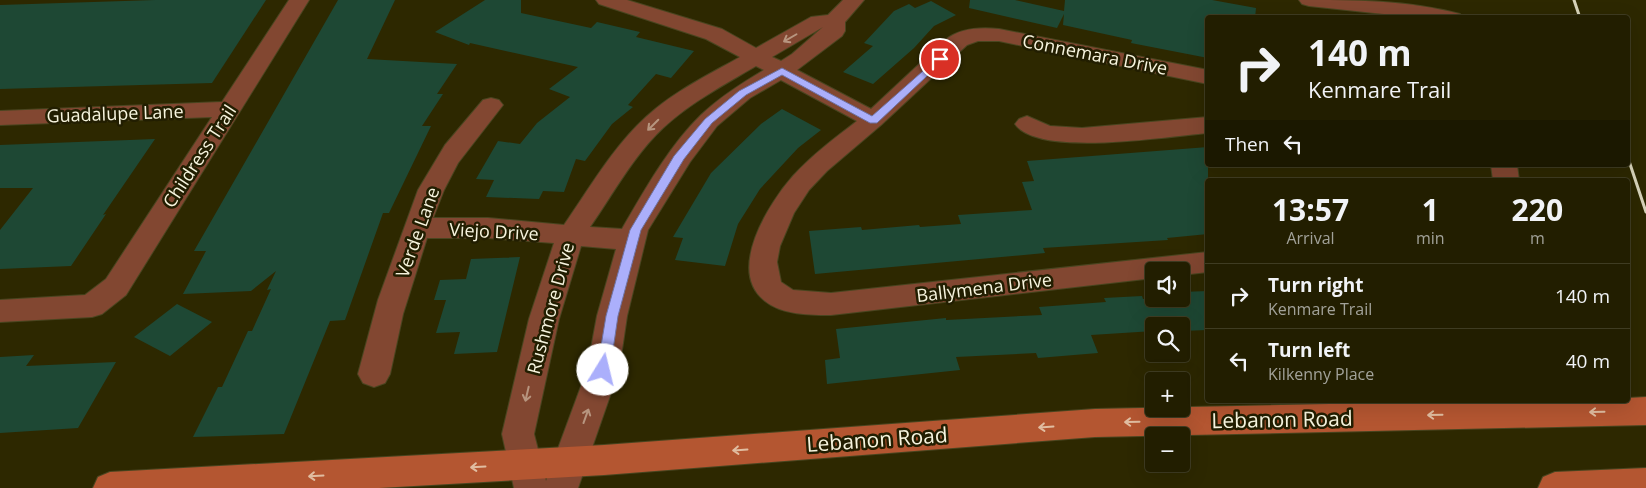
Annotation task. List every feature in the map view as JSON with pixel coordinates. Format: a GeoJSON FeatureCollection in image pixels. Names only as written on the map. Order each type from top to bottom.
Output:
{"type":"FeatureCollection","features":[{"type":"Feature","properties":{"kind":"main road","name":"Lebanon Road"},"geometry":{"type":"LineString","coordinates":[[110,488],[566,475],[1094,423],[1646,410]]}},
{"type":"Feature","properties":{"kind":"main road"},"geometry":{"type":"LineString","coordinates":[[1555,488],[1646,483]]}},
{"type":"Feature","properties":{"kind":"street","name":"Childress Trail"},"geometry":{"type":"LineString","coordinates":[[0,311],[92,306],[116,287],[299,0]]}},
{"type":"Feature","properties":{"kind":"street"},"geometry":{"type":"LineString","coordinates":[[606,0],[699,28],[873,120]]}},
{"type":"Feature","properties":{"kind":"street"},"geometry":{"type":"LineString","coordinates":[[566,475],[603,370],[612,316],[635,230],[680,156],[709,121],[742,93],[782,71],[834,31],[834,20],[854,0]]}},
{"type":"Feature","properties":{"kind":"street"},"geometry":{"type":"LineString","coordinates":[[1309,0],[1428,12],[1440,15]]}},
{"type":"Feature","properties":{"kind":"street","name":"Rushmore Drive"},"geometry":{"type":"LineString","coordinates":[[529,476],[518,434],[544,319],[570,236],[623,159],[654,124],[690,95],[818,21],[834,20]]}},
{"type":"Feature","properties":{"kind":"street","name":"Connemara Drive"},"geometry":{"type":"LineString","coordinates":[[767,284],[764,270],[768,241],[787,201],[798,186],[825,158],[873,120],[940,59],[951,45],[961,38],[983,34],[1016,38],[1205,76]]}},
{"type":"Feature","properties":{"kind":"street","name":"Verde Lane"},"geometry":{"type":"LineString","coordinates":[[374,374],[382,333],[416,228],[434,182],[466,132],[491,105]]}},
{"type":"Feature","properties":{"kind":"street","name":"Guadalupe Lane"},"geometry":{"type":"LineString","coordinates":[[0,118],[229,109]]}},
{"type":"Feature","properties":{"kind":"street"},"geometry":{"type":"LineString","coordinates":[[1027,124],[1045,133],[1082,136],[1205,125]]}},
{"type":"Feature","properties":{"kind":"street","name":"Viejo Drive"},"geometry":{"type":"LineString","coordinates":[[416,228],[488,228],[631,240]]}},
{"type":"Feature","properties":{"kind":"street","name":"Ballymena Drive"},"geometry":{"type":"LineString","coordinates":[[767,284],[771,290],[780,296],[793,301],[808,304],[831,304],[1205,262]]}},
{"type":"Feature","properties":{"kind":"building"},"geometry":{"type":"Polygon","coordinates":[[[155,0],[266,0],[212,83],[0,89],[0,5],[155,0]]]}},
{"type":"Feature","properties":{"kind":"building"},"geometry":{"type":"Polygon","coordinates":[[[338,0],[395,0],[367,59],[457,64],[437,94],[443,94],[422,126],[431,126],[389,213],[383,213],[345,320],[330,321],[284,434],[193,437],[218,387],[222,387],[248,331],[252,331],[271,289],[267,290],[276,271],[251,291],[183,294],[206,251],[194,251],[338,0]]]}},
{"type":"Feature","properties":{"kind":"building"},"geometry":{"type":"Polygon","coordinates":[[[485,0],[521,0],[521,13],[591,28],[597,22],[640,32],[636,37],[694,51],[671,78],[656,74],[628,105],[633,107],[612,124],[585,161],[576,159],[564,192],[543,191],[539,199],[486,197],[494,180],[476,179],[498,141],[520,144],[537,123],[570,97],[549,89],[578,67],[470,43],[469,45],[435,32],[485,0]]]}},
{"type":"Feature","properties":{"kind":"building"},"geometry":{"type":"Polygon","coordinates":[[[970,0],[1015,0],[1064,11],[1065,0],[1212,0],[1256,8],[1255,15],[1205,15],[1205,57],[1131,43],[1132,40],[1063,25],[1064,14],[1057,28],[969,8],[970,0]]]}},
{"type":"Feature","properties":{"kind":"building"},"geometry":{"type":"Polygon","coordinates":[[[931,1],[956,15],[934,26],[914,48],[873,84],[843,72],[873,46],[864,43],[894,11],[909,4],[915,8],[931,1]]]}},
{"type":"Feature","properties":{"kind":"building"},"geometry":{"type":"Polygon","coordinates":[[[782,109],[821,130],[798,148],[760,189],[738,224],[725,266],[675,260],[683,238],[673,237],[711,173],[761,124],[782,109]]]}},
{"type":"Feature","properties":{"kind":"building"},"geometry":{"type":"Polygon","coordinates":[[[155,139],[71,266],[0,269],[0,230],[33,188],[0,188],[0,145],[155,139]]]}},
{"type":"Feature","properties":{"kind":"building"},"geometry":{"type":"Polygon","coordinates":[[[1205,147],[1205,167],[1208,167],[1208,178],[1205,178],[1205,234],[1167,238],[1168,240],[1043,248],[1045,253],[815,274],[809,231],[861,227],[862,230],[919,225],[920,227],[961,224],[958,215],[1032,210],[1022,182],[1034,181],[1027,161],[1205,147]]]}},
{"type":"Feature","properties":{"kind":"building"},"geometry":{"type":"Polygon","coordinates":[[[520,257],[497,352],[454,354],[460,332],[436,333],[446,300],[434,300],[440,280],[466,279],[471,259],[520,257]]]}},
{"type":"Feature","properties":{"kind":"building"},"geometry":{"type":"Polygon","coordinates":[[[1205,291],[1205,330],[1190,331],[1190,317],[1145,317],[1145,332],[1091,335],[1098,353],[1038,358],[1036,353],[956,357],[960,370],[827,384],[825,360],[840,358],[836,329],[946,318],[946,320],[1042,315],[1039,307],[1106,302],[1104,298],[1142,296],[1145,299],[1145,307],[1190,307],[1190,292],[1205,291]]]}},
{"type":"Feature","properties":{"kind":"building"},"geometry":{"type":"Polygon","coordinates":[[[177,304],[212,322],[170,356],[134,337],[177,304]]]}},
{"type":"Feature","properties":{"kind":"building"},"geometry":{"type":"Polygon","coordinates":[[[34,355],[26,366],[116,362],[78,428],[0,433],[0,357],[34,355]]]}},
{"type":"Feature","properties":{"kind":"railway"},"geometry":{"type":"LineString","coordinates":[[1574,0],[1579,15]]}},
{"type":"Feature","properties":{"kind":"railway"},"geometry":{"type":"LineString","coordinates":[[1630,164],[1646,212]]}},
{"type":"Feature","properties":{"kind":"route"},"geometry":{"type":"LineString","coordinates":[[603,370],[612,316],[635,230],[680,156],[709,121],[742,93],[782,71],[873,120],[940,59]]}}]}
